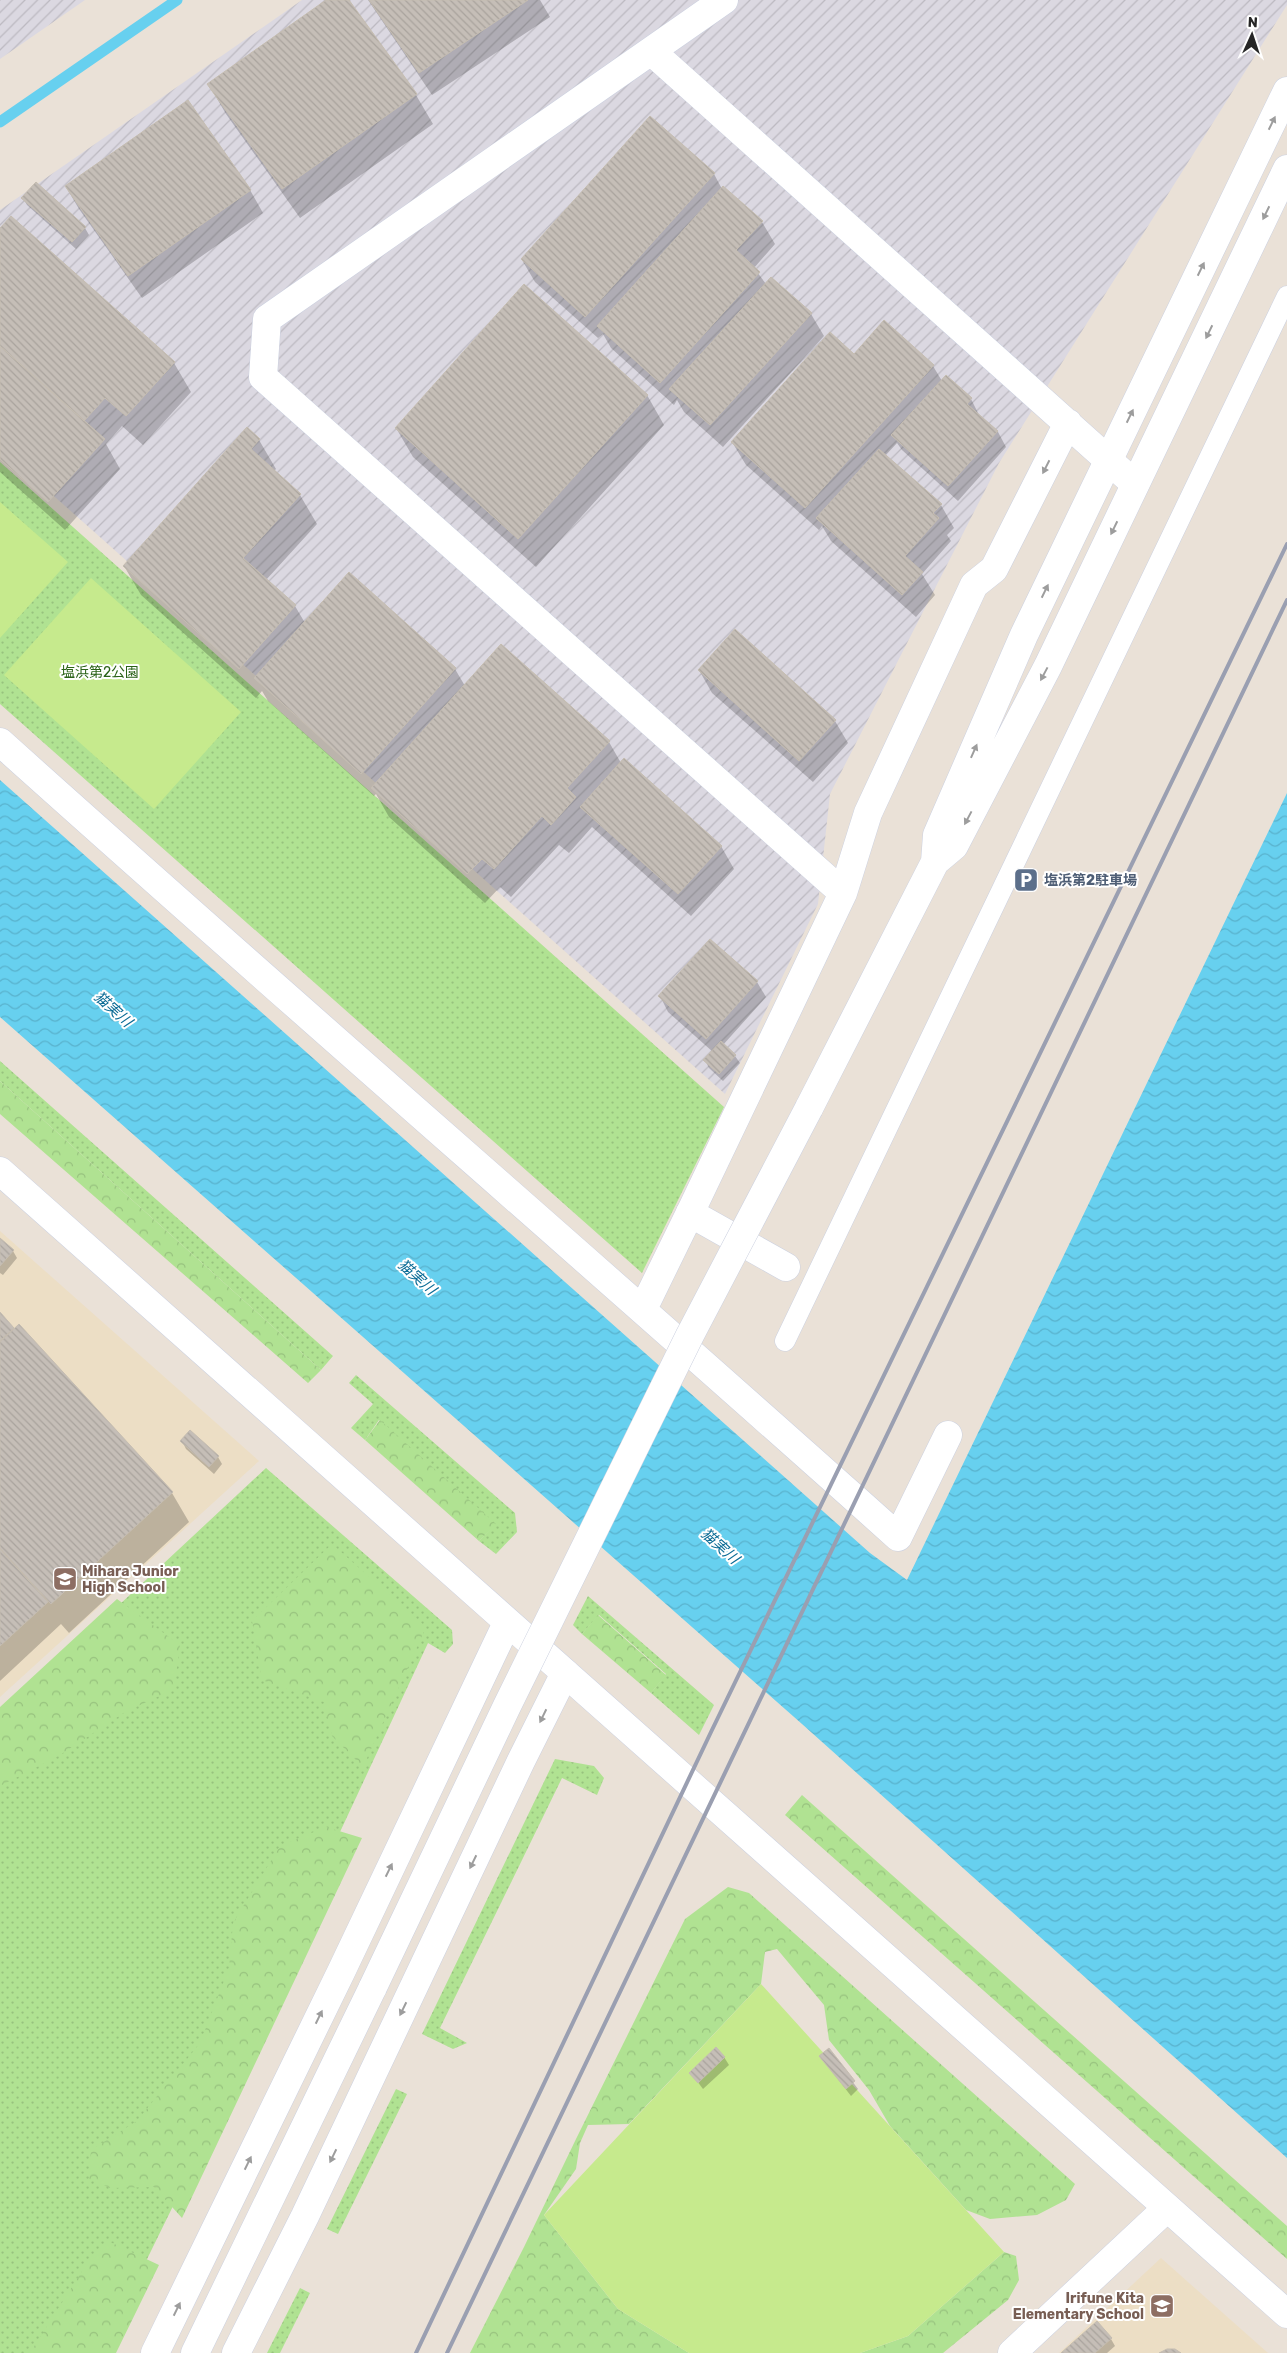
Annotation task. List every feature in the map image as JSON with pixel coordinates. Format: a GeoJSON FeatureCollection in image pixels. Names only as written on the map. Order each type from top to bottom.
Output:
{"type":"FeatureCollection","features":[{"type":"Feature","properties":{"kind":"street"},"geometry":{"type":"LineString","coordinates":[[724,0],[267,319],[264,377],[843,893]]}},
{"type":"Feature","properties":{"kind":"street"},"geometry":{"type":"LineString","coordinates":[[651,51],[1135,484]]}},
{"type":"Feature","properties":{"kind":"street"},"geometry":{"type":"LineString","coordinates":[[935,862],[937,835],[1024,635],[1287,91]]}},
{"type":"Feature","properties":{"kind":"street"},"geometry":{"type":"LineString","coordinates":[[195,2353],[507,1706],[686,1344],[935,862],[954,846],[1048,666],[1287,169]]}},
{"type":"Feature","properties":{"kind":"street"},"geometry":{"type":"LineString","coordinates":[[643,1309],[843,893],[868,813],[974,585],[994,569],[1068,423]]}},
{"type":"Feature","properties":{"kind":"street"},"geometry":{"type":"LineString","coordinates":[[0,742],[157,883],[643,1309],[898,1537],[948,1435]]}},
{"type":"Feature","properties":{"kind":"street"},"geometry":{"type":"LineString","coordinates":[[0,1171],[1287,2314]]}},
{"type":"Feature","properties":{"kind":"street"},"geometry":{"type":"LineString","coordinates":[[690,1213],[786,1267]]}},
{"type":"Feature","properties":{"kind":"street"},"geometry":{"type":"LineString","coordinates":[[155,2353],[320,2016],[507,1623]]}},
{"type":"Feature","properties":{"kind":"street"},"geometry":{"type":"LineString","coordinates":[[236,2353],[309,2207],[517,1769],[565,1673]]}},
{"type":"Feature","properties":{"kind":"street"},"geometry":{"type":"LineString","coordinates":[[1012,2353],[1167,2208]]}},
{"type":"Feature","properties":{"kind":"lane"},"geometry":{"type":"LineString","coordinates":[[785,1341],[1287,296]]}},
{"type":"Feature","properties":{"kind":"lane"},"geometry":{"type":"LineString","coordinates":[[786,1267],[813,1283]]}},
{"type":"Feature","properties":{"kind":"shaded area"},"geometry":{"type":"Polygon","coordinates":[[[0,0],[85,0],[0,59],[0,0]]]}},
{"type":"Feature","properties":{"kind":"shaded area"},"geometry":{"type":"Polygon","coordinates":[[[302,0],[1287,0],[1287,5],[999,463],[830,794],[818,904],[725,1094],[0,448],[0,210],[302,0]]]}},
{"type":"Feature","properties":{"kind":"shaded area","name":"Mihara Junior High School"},"geometry":{"type":"Polygon","coordinates":[[[0,1231],[259,1461],[0,1697],[0,1231]]]}},
{"type":"Feature","properties":{"kind":"shaded area","name":"Irifune Kita Elementary School"},"geometry":{"type":"Polygon","coordinates":[[[1161,2258],[1268,2353],[1059,2353],[1161,2258]]]}},
{"type":"Feature","properties":{"kind":"green space","name":"塩浜第2公園"},"geometry":{"type":"Polygon","coordinates":[[[0,462],[724,1107],[642,1273],[0,704],[0,462]]]}},
{"type":"Feature","properties":{"kind":"green space"},"geometry":{"type":"Polygon","coordinates":[[[0,502],[68,562],[0,638],[0,502]]]}},
{"type":"Feature","properties":{"kind":"green space"},"geometry":{"type":"Polygon","coordinates":[[[91,578],[241,712],[154,809],[4,675],[91,578]]]}},
{"type":"Feature","properties":{"kind":"green space"},"geometry":{"type":"Polygon","coordinates":[[[0,1061],[333,1356],[321,1370],[0,1081],[0,1061]]]}},
{"type":"Feature","properties":{"kind":"green space"},"geometry":{"type":"Polygon","coordinates":[[[0,1081],[321,1370],[308,1383],[0,1114],[0,1081]]]}},
{"type":"Feature","properties":{"kind":"green space"},"geometry":{"type":"Polygon","coordinates":[[[356,1375],[515,1513],[517,1532],[496,1554],[479,1541],[495,1524],[379,1420],[365,1440],[351,1428],[373,1404],[349,1383],[356,1375]]]}},
{"type":"Feature","properties":{"kind":"green space"},"geometry":{"type":"Polygon","coordinates":[[[380,1420],[496,1524],[479,1541],[365,1440],[380,1420]]]}},
{"type":"Feature","properties":{"kind":"green space"},"geometry":{"type":"Polygon","coordinates":[[[266,1468],[452,1630],[453,1644],[445,1653],[428,1643],[340,1832],[349,1847],[101,2353],[0,2353],[0,1716],[266,1468]]]}},
{"type":"Feature","properties":{"kind":"green space"},"geometry":{"type":"Polygon","coordinates":[[[332,1544],[426,1627],[363,1767],[332,1736],[324,1702],[262,1680],[252,1621],[332,1544]]]}},
{"type":"Feature","properties":{"kind":"green space"},"geometry":{"type":"Polygon","coordinates":[[[588,1596],[714,1705],[699,1735],[651,1693],[666,1674],[599,1615],[582,1634],[573,1625],[588,1596]]]}},
{"type":"Feature","properties":{"kind":"green space"},"geometry":{"type":"Polygon","coordinates":[[[117,1599],[180,1645],[174,1689],[125,1712],[60,1755],[0,1786],[0,1707],[117,1599]]]}},
{"type":"Feature","properties":{"kind":"green space"},"geometry":{"type":"Polygon","coordinates":[[[598,1615],[666,1675],[651,1693],[582,1634],[598,1615]]]}},
{"type":"Feature","properties":{"kind":"green space"},"geometry":{"type":"Polygon","coordinates":[[[555,1759],[594,1766],[604,1778],[597,1795],[562,1778],[440,2028],[467,2043],[453,2049],[422,2034],[555,1759]]]}},
{"type":"Feature","properties":{"kind":"green space"},"geometry":{"type":"Polygon","coordinates":[[[802,1795],[1287,2226],[1287,2259],[785,1815],[802,1795]]]}},
{"type":"Feature","properties":{"kind":"green space"},"geometry":{"type":"Polygon","coordinates":[[[326,1827],[362,1838],[182,2218],[154,2187],[110,2188],[89,2179],[91,2150],[137,2121],[200,2043],[229,1968],[233,1923],[280,1846],[326,1827]]]}},
{"type":"Feature","properties":{"kind":"green space"},"geometry":{"type":"Polygon","coordinates":[[[728,1887],[749,1893],[1075,2184],[1066,2200],[1037,2215],[990,2219],[966,2210],[890,2126],[869,2090],[829,2040],[824,2005],[777,1949],[765,1952],[761,1984],[629,2124],[588,2125],[580,2143],[576,2169],[544,2215],[618,2309],[689,2353],[470,2353],[685,1919],[728,1887]]]}},
{"type":"Feature","properties":{"kind":"green space"},"geometry":{"type":"Polygon","coordinates":[[[761,1984],[1004,2252],[908,2336],[860,2353],[689,2353],[618,2309],[544,2215],[761,1984]]]}},
{"type":"Feature","properties":{"kind":"green space"},"geometry":{"type":"Polygon","coordinates":[[[396,2089],[407,2094],[338,2234],[327,2229],[396,2089]]]}},
{"type":"Feature","properties":{"kind":"green space"},"geometry":{"type":"Polygon","coordinates":[[[110,2242],[159,2265],[116,2353],[30,2353],[91,2257],[110,2242]]]}},
{"type":"Feature","properties":{"kind":"green space"},"geometry":{"type":"Polygon","coordinates":[[[1004,2252],[1016,2256],[1019,2280],[1008,2300],[943,2353],[860,2353],[908,2336],[1004,2252]]]}},
{"type":"Feature","properties":{"kind":"green space"},"geometry":{"type":"Polygon","coordinates":[[[300,2288],[310,2293],[280,2353],[267,2353],[300,2288]]]}},
{"type":"Feature","properties":{"kind":"water","name":"猫実川"},"geometry":{"type":"Polygon","coordinates":[[[0,780],[870,1553],[907,1580],[1287,793],[1287,2158],[802,1724],[0,1017],[0,780]]]}},
{"type":"Feature","properties":{"kind":"building"},"geometry":{"type":"Polygon","coordinates":[[[326,0],[349,0],[417,94],[282,189],[207,84],[326,0]]]}},
{"type":"Feature","properties":{"kind":"building"},"geometry":{"type":"Polygon","coordinates":[[[369,0],[528,0],[419,73],[369,0]]]}},
{"type":"Feature","properties":{"kind":"building"},"geometry":{"type":"Polygon","coordinates":[[[188,100],[251,190],[128,276],[65,186],[188,100]]]}},
{"type":"Feature","properties":{"kind":"building"},"geometry":{"type":"Polygon","coordinates":[[[650,116],[715,173],[585,317],[521,259],[650,116]]]}},
{"type":"Feature","properties":{"kind":"building"},"geometry":{"type":"Polygon","coordinates":[[[36,182],[86,227],[72,242],[21,198],[36,182]]]}},
{"type":"Feature","properties":{"kind":"building"},"geometry":{"type":"Polygon","coordinates":[[[723,186],[763,221],[736,250],[760,272],[660,383],[597,326],[723,186]]]}},
{"type":"Feature","properties":{"kind":"building"},"geometry":{"type":"Polygon","coordinates":[[[11,216],[175,362],[126,416],[105,398],[84,421],[0,346],[0,228],[11,216]]]}},
{"type":"Feature","properties":{"kind":"building"},"geometry":{"type":"Polygon","coordinates":[[[771,277],[812,313],[710,425],[669,389],[771,277]]]}},
{"type":"Feature","properties":{"kind":"building"},"geometry":{"type":"Polygon","coordinates":[[[524,284],[648,395],[518,539],[395,428],[524,284]]]}},
{"type":"Feature","properties":{"kind":"building"},"geometry":{"type":"Polygon","coordinates":[[[884,320],[934,365],[805,508],[731,442],[830,332],[854,354],[884,320]]]}},
{"type":"Feature","properties":{"kind":"building"},"geometry":{"type":"Polygon","coordinates":[[[0,346],[105,439],[48,502],[0,459],[0,346]]]}},
{"type":"Feature","properties":{"kind":"building"},"geometry":{"type":"Polygon","coordinates":[[[946,375],[972,398],[967,404],[998,431],[948,486],[891,435],[946,375]]]}},
{"type":"Feature","properties":{"kind":"building"},"geometry":{"type":"Polygon","coordinates":[[[247,427],[260,439],[251,449],[301,494],[243,558],[296,605],[239,669],[123,566],[247,427]]]}},
{"type":"Feature","properties":{"kind":"building"},"geometry":{"type":"Polygon","coordinates":[[[879,449],[942,504],[933,513],[939,518],[905,556],[923,572],[902,595],[816,518],[879,449]]]}},
{"type":"Feature","properties":{"kind":"building"},"geometry":{"type":"Polygon","coordinates":[[[349,572],[456,668],[361,774],[254,678],[349,572]]]}},
{"type":"Feature","properties":{"kind":"building"},"geometry":{"type":"Polygon","coordinates":[[[735,629],[836,720],[799,761],[698,670],[735,629]]]}},
{"type":"Feature","properties":{"kind":"building"},"geometry":{"type":"Polygon","coordinates":[[[501,644],[610,741],[567,788],[576,797],[551,825],[542,816],[494,869],[482,859],[467,874],[371,788],[501,644]]]}},
{"type":"Feature","properties":{"kind":"building"},"geometry":{"type":"Polygon","coordinates":[[[624,758],[722,846],[678,894],[580,807],[624,758]]]}},
{"type":"Feature","properties":{"kind":"building"},"geometry":{"type":"Polygon","coordinates":[[[710,939],[758,981],[706,1039],[658,996],[710,939]]]}},
{"type":"Feature","properties":{"kind":"building"},"geometry":{"type":"Polygon","coordinates":[[[721,1041],[736,1055],[719,1074],[703,1060],[721,1041]]]}},
{"type":"Feature","properties":{"kind":"building"},"geometry":{"type":"Polygon","coordinates":[[[0,1238],[14,1250],[0,1266],[0,1238]]]}},
{"type":"Feature","properties":{"kind":"building"},"geometry":{"type":"Polygon","coordinates":[[[0,1312],[14,1328],[0,1341],[0,1312]]]}},
{"type":"Feature","properties":{"kind":"building"},"geometry":{"type":"Polygon","coordinates":[[[19,1324],[173,1492],[51,1604],[0,1548],[0,1342],[19,1324]]]}},
{"type":"Feature","properties":{"kind":"building"},"geometry":{"type":"Polygon","coordinates":[[[190,1430],[219,1456],[209,1467],[180,1441],[190,1430]]]}},
{"type":"Feature","properties":{"kind":"building"},"geometry":{"type":"Polygon","coordinates":[[[0,1549],[48,1602],[0,1646],[0,1549]]]}},
{"type":"Feature","properties":{"kind":"building"},"geometry":{"type":"Polygon","coordinates":[[[716,2047],[725,2057],[698,2083],[689,2073],[716,2047]]]}},
{"type":"Feature","properties":{"kind":"building"},"geometry":{"type":"Polygon","coordinates":[[[829,2048],[855,2081],[846,2089],[819,2056],[829,2048]]]}},
{"type":"Feature","properties":{"kind":"building"},"geometry":{"type":"Polygon","coordinates":[[[1097,2321],[1112,2338],[1095,2353],[1061,2353],[1097,2321]]]}},
{"type":"Feature","properties":{"kind":"building"},"geometry":{"type":"Polygon","coordinates":[[[1167,2349],[1175,2349],[1181,2353],[1159,2353],[1167,2349]]]}},
{"type":"Feature","properties":{"kind":"waterway"},"geometry":{"type":"LineString","coordinates":[[0,122],[177,0]]}},
{"type":"Feature","properties":{"kind":"railway"},"geometry":{"type":"LineString","coordinates":[[416,2353],[711,1732],[1287,544]]}},
{"type":"Feature","properties":{"kind":"railway"},"geometry":{"type":"LineString","coordinates":[[447,2353],[1287,600]]}},
{"type":"Feature","properties":{"kind":"place","name":"塩浜第2駐車場"},"geometry":{"type":"Point","coordinates":[1026,880]}},
{"type":"Feature","properties":{"kind":"place","name":"Mihara Junior High School"},"geometry":{"type":"Point","coordinates":[65,1579]}},
{"type":"Feature","properties":{"kind":"place","name":"Irifune Kita Elementary School"},"geometry":{"type":"Point","coordinates":[1162,2306]}}]}
